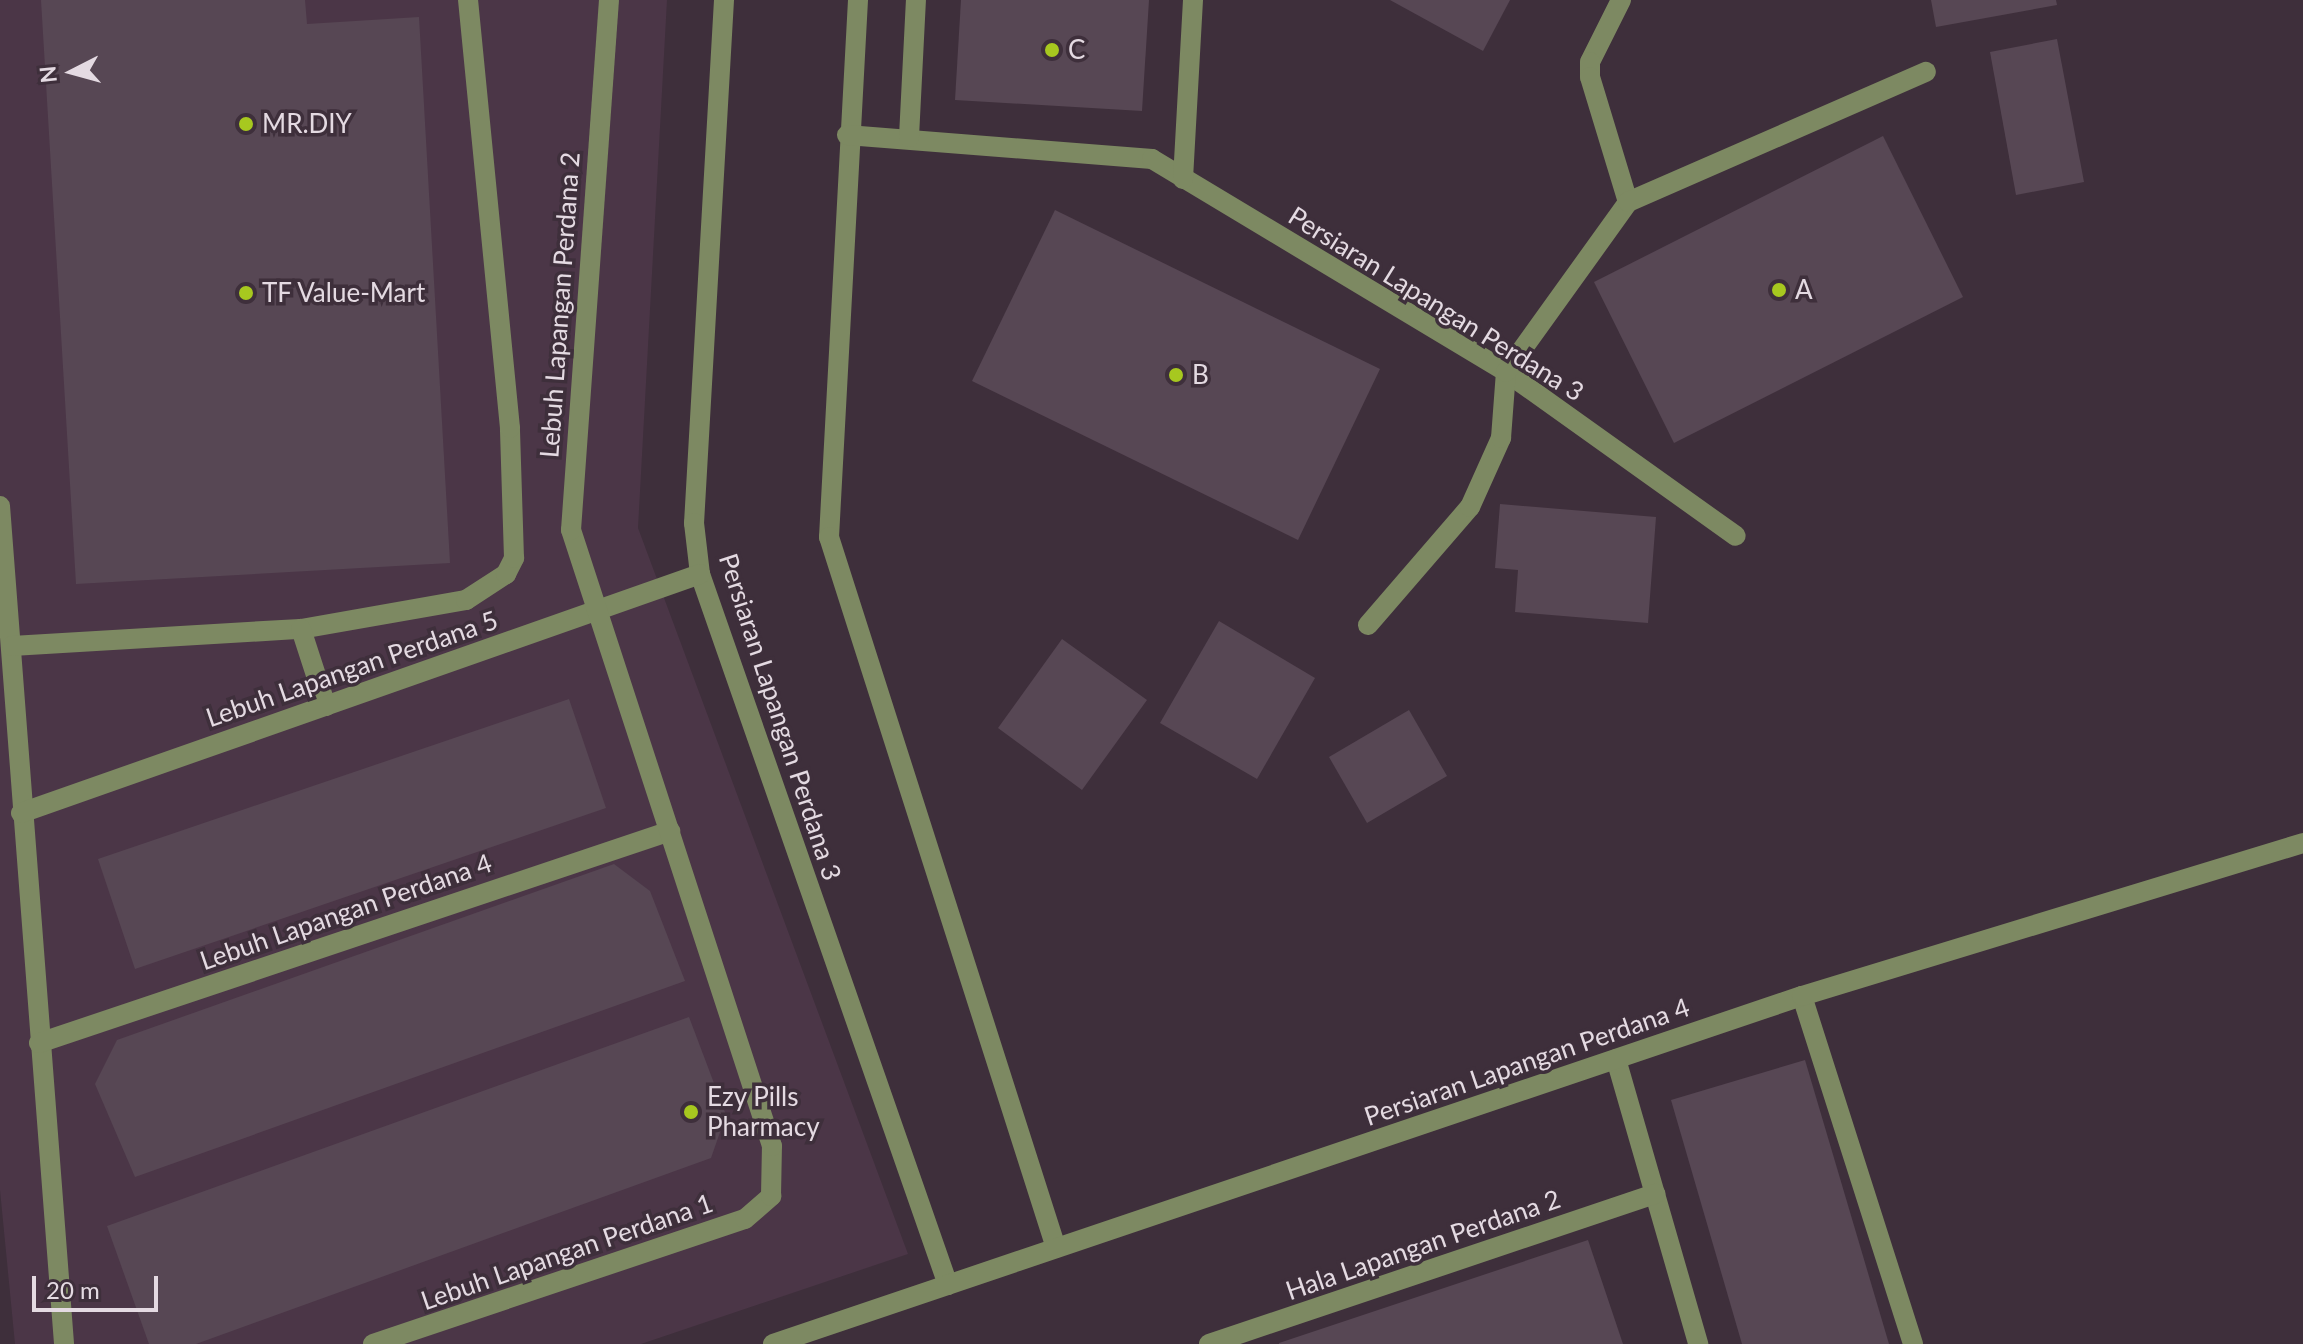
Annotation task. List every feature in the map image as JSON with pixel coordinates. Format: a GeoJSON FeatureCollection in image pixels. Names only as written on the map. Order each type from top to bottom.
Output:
{"type":"FeatureCollection","features":[{"type":"Feature","properties":{"kind":"street"},"geometry":{"type":"LineString","coordinates":[[12,646],[301,629],[466,600],[506,574],[514,558],[510,428],[468,0]]}},
{"type":"Feature","properties":{"kind":"street","name":"Lebuh Lapangan Perdana 2"},"geometry":{"type":"LineString","coordinates":[[609,0],[571,530],[600,609],[772,1146],[771,1196]]}},
{"type":"Feature","properties":{"kind":"street","name":"Persiaran Lapangan Perdana 3"},"geometry":{"type":"LineString","coordinates":[[724,0],[694,523],[700,574],[948,1285]]}},
{"type":"Feature","properties":{"kind":"street"},"geometry":{"type":"LineString","coordinates":[[858,0],[847,135],[829,537],[1056,1248]]}},
{"type":"Feature","properties":{"kind":"street"},"geometry":{"type":"LineString","coordinates":[[909,137],[916,0]]}},
{"type":"Feature","properties":{"kind":"street"},"geometry":{"type":"LineString","coordinates":[[1183,179],[1193,0]]}},
{"type":"Feature","properties":{"kind":"street"},"geometry":{"type":"LineString","coordinates":[[1621,0],[1590,62],[1590,77],[1628,202]]}},
{"type":"Feature","properties":{"kind":"street"},"geometry":{"type":"LineString","coordinates":[[1368,625],[1470,507],[1501,438],[1506,372],[1628,202],[1926,72]]}},
{"type":"Feature","properties":{"kind":"street","name":"Persiaran Lapangan Perdana 3"},"geometry":{"type":"LineString","coordinates":[[847,135],[909,137],[1152,159],[1506,372],[1736,536]]}},
{"type":"Feature","properties":{"kind":"street"},"geometry":{"type":"LineString","coordinates":[[0,506],[12,646],[21,813],[64,1344]]}},
{"type":"Feature","properties":{"kind":"street","name":"Lebuh Lapangan Perdana 5"},"geometry":{"type":"LineString","coordinates":[[21,813],[700,574]]}},
{"type":"Feature","properties":{"kind":"street"},"geometry":{"type":"LineString","coordinates":[[301,629],[326,706]]}},
{"type":"Feature","properties":{"kind":"street","name":"Lebuh Lapangan Perdana 4"},"geometry":{"type":"LineString","coordinates":[[39,1043],[670,831]]}},
{"type":"Feature","properties":{"kind":"street","name":"Persiaran Lapangan Perdana 4"},"geometry":{"type":"LineString","coordinates":[[773,1344],[1802,996],[2303,843]]}},
{"type":"Feature","properties":{"kind":"street"},"geometry":{"type":"LineString","coordinates":[[1802,996],[1913,1344]]}},
{"type":"Feature","properties":{"kind":"street"},"geometry":{"type":"LineString","coordinates":[[1616,1059],[1698,1344]]}},
{"type":"Feature","properties":{"kind":"street","name":"Hala Lapangan Perdana 2"},"geometry":{"type":"LineString","coordinates":[[1209,1344],[1655,1194]]}},
{"type":"Feature","properties":{"kind":"street","name":"Lebuh Lapangan Perdana 1"},"geometry":{"type":"LineString","coordinates":[[373,1344],[745,1219],[771,1196]]}},
{"type":"Feature","properties":{"kind":"shaded area"},"geometry":{"type":"Polygon","coordinates":[[[0,0],[667,0],[638,528],[908,1254],[641,1344],[15,1344],[0,1190],[0,0]]]}},
{"type":"Feature","properties":{"kind":"building","name":"TF Value-Mart"},"geometry":{"type":"Polygon","coordinates":[[[41,0],[305,0],[307,24],[419,17],[450,563],[76,584],[41,0]]]}},
{"type":"Feature","properties":{"kind":"building","name":"C"},"geometry":{"type":"Polygon","coordinates":[[[961,0],[1149,0],[1142,111],[955,100],[961,0]]]}},
{"type":"Feature","properties":{"kind":"building"},"geometry":{"type":"Polygon","coordinates":[[[1390,0],[1510,0],[1483,51],[1390,0]]]}},
{"type":"Feature","properties":{"kind":"building"},"geometry":{"type":"Polygon","coordinates":[[[1931,0],[2056,0],[2057,5],[1936,27],[1931,0]]]}},
{"type":"Feature","properties":{"kind":"building"},"geometry":{"type":"Polygon","coordinates":[[[2057,39],[2084,182],[2016,195],[1990,52],[2057,39]]]}},
{"type":"Feature","properties":{"kind":"building","name":"A"},"geometry":{"type":"Polygon","coordinates":[[[1883,136],[1963,297],[1674,443],[1594,282],[1883,136]]]}},
{"type":"Feature","properties":{"kind":"building","name":"B"},"geometry":{"type":"Polygon","coordinates":[[[1055,210],[1380,369],[1298,540],[972,381],[1055,210]]]}},
{"type":"Feature","properties":{"kind":"building"},"geometry":{"type":"Polygon","coordinates":[[[1500,504],[1656,517],[1648,623],[1515,612],[1518,570],[1495,568],[1500,504]]]}},
{"type":"Feature","properties":{"kind":"building"},"geometry":{"type":"Polygon","coordinates":[[[1219,621],[1315,678],[1257,779],[1160,723],[1219,621]]]}},
{"type":"Feature","properties":{"kind":"building"},"geometry":{"type":"Polygon","coordinates":[[[1062,639],[1147,700],[1082,790],[998,728],[1062,639]]]}},
{"type":"Feature","properties":{"kind":"building"},"geometry":{"type":"Polygon","coordinates":[[[569,699],[606,808],[135,969],[98,859],[569,699]]]}},
{"type":"Feature","properties":{"kind":"building"},"geometry":{"type":"Polygon","coordinates":[[[1409,710],[1447,776],[1367,823],[1329,757],[1409,710]]]}},
{"type":"Feature","properties":{"kind":"building"},"geometry":{"type":"Polygon","coordinates":[[[614,864],[650,891],[685,981],[135,1177],[95,1084],[117,1040],[614,864]]]}},
{"type":"Feature","properties":{"kind":"building"},"geometry":{"type":"Polygon","coordinates":[[[689,1017],[726,1115],[711,1158],[196,1344],[149,1344],[107,1226],[689,1017]]]}},
{"type":"Feature","properties":{"kind":"building"},"geometry":{"type":"Polygon","coordinates":[[[1805,1060],[1889,1344],[1742,1344],[1671,1100],[1805,1060]]]}},
{"type":"Feature","properties":{"kind":"building"},"geometry":{"type":"Polygon","coordinates":[[[1588,1240],[1623,1344],[1279,1344],[1279,1343],[1588,1240]]]}},
{"type":"Feature","properties":{"kind":"place","name":"C"},"geometry":{"type":"Point","coordinates":[1052,50]}},
{"type":"Feature","properties":{"kind":"place","name":"MR.DIY"},"geometry":{"type":"Point","coordinates":[246,124]}},
{"type":"Feature","properties":{"kind":"place","name":"A"},"geometry":{"type":"Point","coordinates":[1779,290]}},
{"type":"Feature","properties":{"kind":"place","name":"TF Value-Mart"},"geometry":{"type":"Point","coordinates":[246,293]}},
{"type":"Feature","properties":{"kind":"place","name":"B"},"geometry":{"type":"Point","coordinates":[1176,375]}},
{"type":"Feature","properties":{"kind":"place","name":"Ezy Pills Pharmacy"},"geometry":{"type":"Point","coordinates":[691,1112]}}]}
